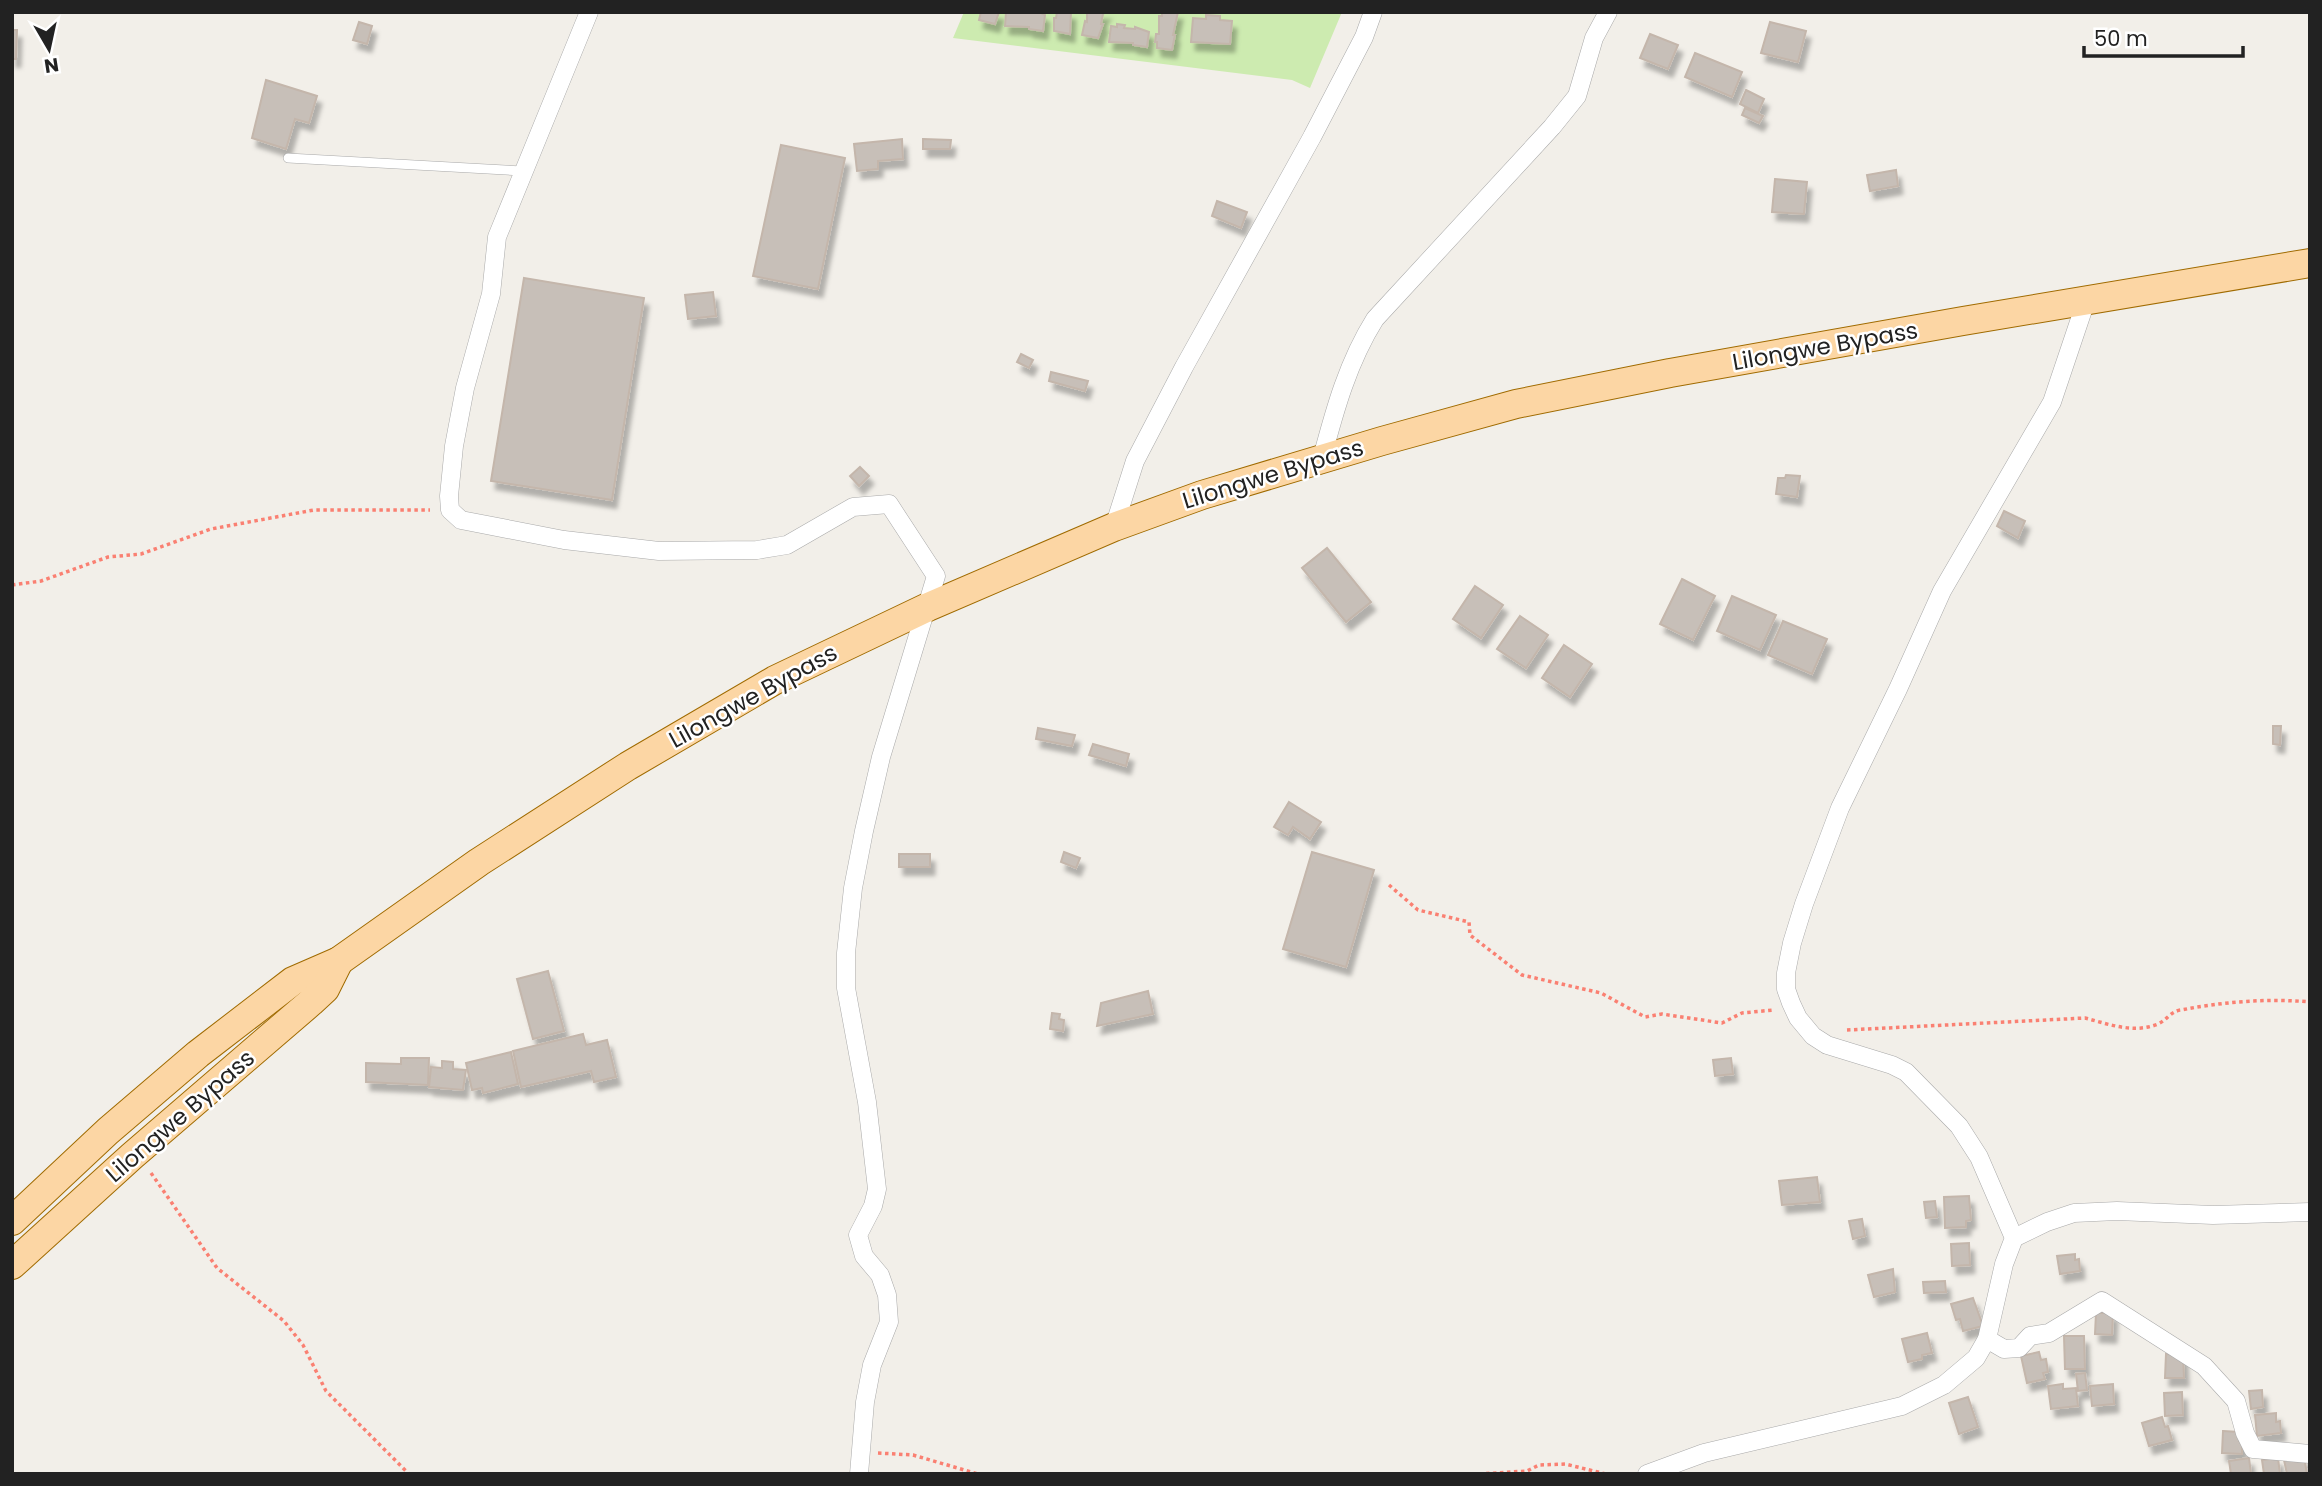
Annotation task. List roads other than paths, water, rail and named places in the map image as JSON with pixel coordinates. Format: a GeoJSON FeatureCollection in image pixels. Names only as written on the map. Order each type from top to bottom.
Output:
{"type":"FeatureCollection","features":[{"type":"Feature","properties":{"kind":"main road","name":"Lilongwe Bypass"},"geometry":{"type":"LineString","coordinates":[[12,1221],[108,1131],[198,1054],[293,981],[339,961],[479,862],[628,766],[775,680],[928,607],[1114,527],[1202,495],[1322,458],[1516,404],[1670,373],[2310,263]]}},
{"type":"Feature","properties":{"kind":"main road","name":"Lilongwe Bypass"},"geometry":{"type":"LineString","coordinates":[[12,1265],[132,1156],[325,989],[339,961]]}},
{"type":"Feature","properties":{"kind":"street"},"geometry":{"type":"LineString","coordinates":[[589,12],[497,237],[491,294],[465,388],[454,446],[450,510],[461,520],[564,540],[659,551],[757,550],[787,545],[853,507],[889,504],[936,576],[891,723],[863,831],[846,953],[846,988],[867,1102],[877,1189],[873,1206],[858,1235],[864,1256],[880,1275],[887,1295],[889,1322],[872,1365],[865,1402],[859,1474]]}},
{"type":"Feature","properties":{"kind":"street"},"geometry":{"type":"LineString","coordinates":[[1114,527],[1135,461],[1312,137],[1364,37],[1373,12]]}},
{"type":"Feature","properties":{"kind":"street"},"geometry":{"type":"LineString","coordinates":[[1322,458],[1346,376],[1375,319],[1552,127],[1577,96],[1594,38],[1608,12]]}},
{"type":"Feature","properties":{"kind":"street"},"geometry":{"type":"LineString","coordinates":[[2014,1238],[1968,1138],[1927,1091],[1906,1072],[1892,1065],[1827,1045],[1813,1036],[1798,1018],[1786,989],[1791,943],[1840,808],[1942,591],[2052,402],[2086,301]]}},
{"type":"Feature","properties":{"kind":"street"},"geometry":{"type":"LineString","coordinates":[[1647,1474],[1704,1453],[1902,1406],[1944,1385],[1976,1358],[1987,1339],[2004,1264],[2014,1238],[2047,1222],[2074,1213],[2117,1211],[2213,1215],[2310,1212]]}},
{"type":"Feature","properties":{"kind":"street"},"geometry":{"type":"LineString","coordinates":[[1987,1339],[2004,1349],[2020,1349],[2030,1336],[2049,1333],[2102,1301],[2204,1366],[2236,1401],[2245,1433],[2253,1449],[2310,1454]]}},
{"type":"Feature","properties":{"kind":"lane"},"geometry":{"type":"LineString","coordinates":[[288,158],[523,172]]}}]}
